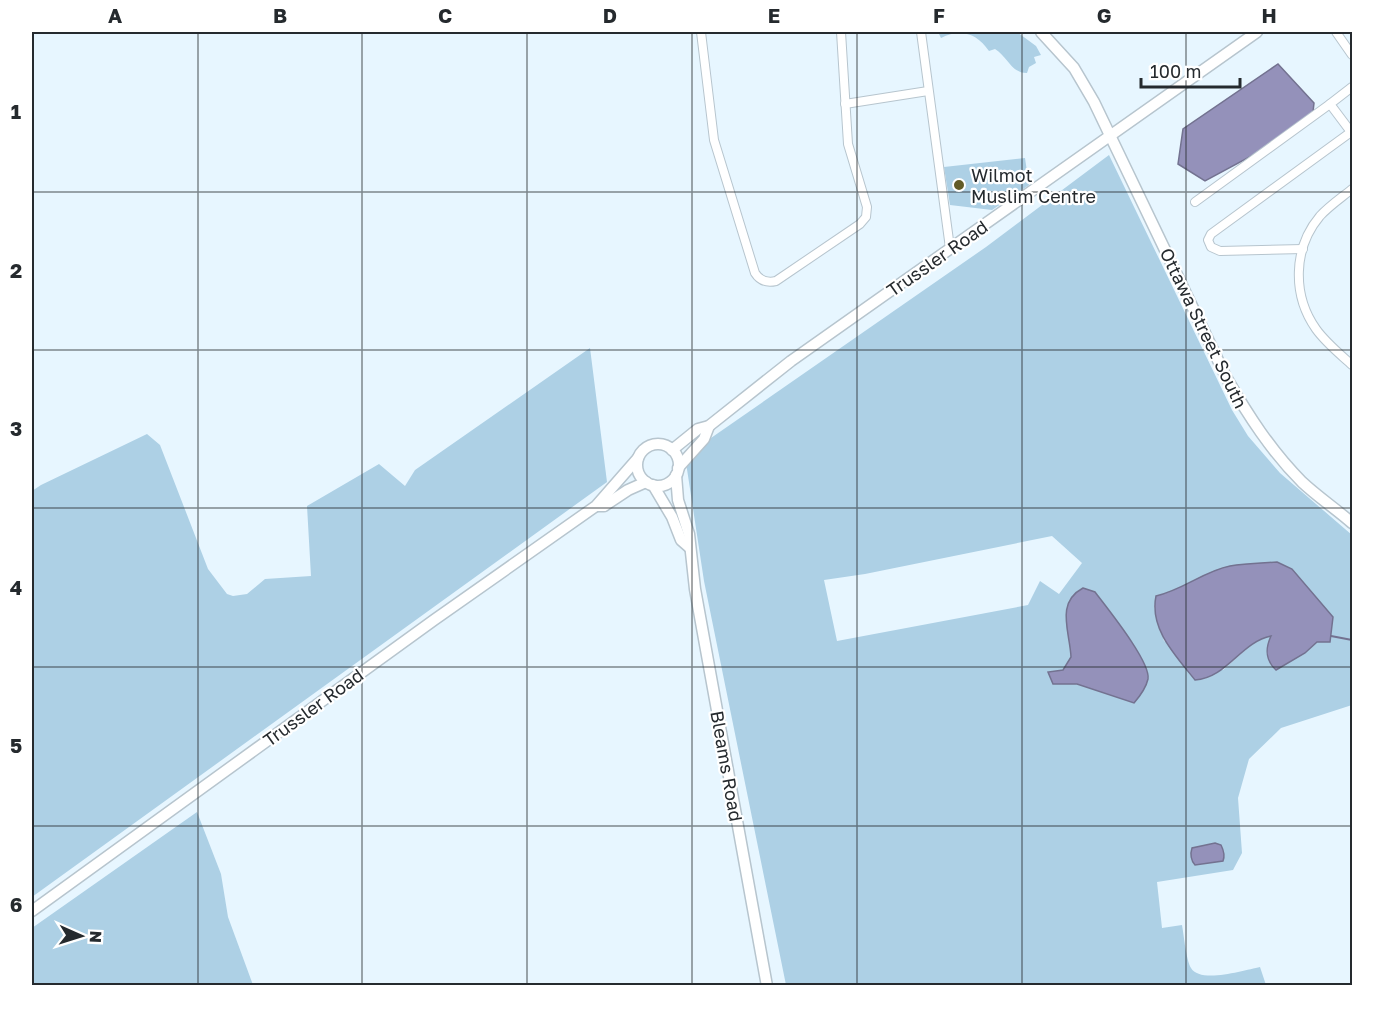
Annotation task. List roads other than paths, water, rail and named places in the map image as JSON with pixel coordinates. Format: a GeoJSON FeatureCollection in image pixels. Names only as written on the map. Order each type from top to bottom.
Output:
{"type":"FeatureCollection","features":[{"type":"Feature","properties":{"kind":"main road"},"geometry":{"type":"LineString","coordinates":[[1041,32],[1066,58],[1081,79],[1111,136]]}},
{"type":"Feature","properties":{"kind":"main road","name":"Trussler Road"},"geometry":{"type":"LineString","coordinates":[[672,450],[698,429],[709,426],[791,362],[950,248],[1257,32]]}},
{"type":"Feature","properties":{"kind":"main road","name":"Ottawa Street South"},"geometry":{"type":"LineString","coordinates":[[1111,136],[1226,377],[1251,420],[1276,453],[1304,483],[1353,523]]}},
{"type":"Feature","properties":{"kind":"main road","name":"Trussler Road"},"geometry":{"type":"LineString","coordinates":[[677,472],[704,439],[709,426]]}},
{"type":"Feature","properties":{"kind":"main road"},"geometry":{"type":"LineString","coordinates":[[653,445],[666,446],[672,450],[678,461],[677,472],[666,484],[649,484],[638,471],[638,458],[646,447],[653,445]]}},
{"type":"Feature","properties":{"kind":"main road","name":"Trussler Road"},"geometry":{"type":"LineString","coordinates":[[32,911],[434,620],[597,506],[638,458]]}},
{"type":"Feature","properties":{"kind":"main road","name":"Bleams Road"},"geometry":{"type":"LineString","coordinates":[[677,472],[678,500],[689,534],[689,547],[767,986]]}},
{"type":"Feature","properties":{"kind":"main road","name":"Trussler Road"},"geometry":{"type":"LineString","coordinates":[[597,506],[604,506],[628,490],[649,484]]}},
{"type":"Feature","properties":{"kind":"main road","name":"Bleams Road"},"geometry":{"type":"LineString","coordinates":[[649,484],[672,518],[681,540],[689,547]]}},
{"type":"Feature","properties":{"kind":"street"},"geometry":{"type":"LineString","coordinates":[[701,32],[714,140],[754,273],[761,280],[776,281],[860,224],[866,217],[867,207],[848,144],[841,32]]}},
{"type":"Feature","properties":{"kind":"street"},"geometry":{"type":"LineString","coordinates":[[921,32],[950,248]]}},
{"type":"Feature","properties":{"kind":"street"},"geometry":{"type":"LineString","coordinates":[[1336,32],[1353,55]]}},
{"type":"Feature","properties":{"kind":"street"},"geometry":{"type":"LineString","coordinates":[[1195,202],[1353,87]]}},
{"type":"Feature","properties":{"kind":"street"},"geometry":{"type":"LineString","coordinates":[[845,104],[928,91]]}},
{"type":"Feature","properties":{"kind":"street"},"geometry":{"type":"LineString","coordinates":[[1302,249],[1220,251],[1211,247],[1208,240],[1210,234],[1352,132],[1330,104]]}},
{"type":"Feature","properties":{"kind":"street"},"geometry":{"type":"LineString","coordinates":[[1353,189],[1320,216],[1310,231],[1302,249],[1299,277],[1305,308],[1322,336],[1353,365]]}},
{"type":"Feature","properties":{"kind":"waterway"},"geometry":{"type":"LineString","coordinates":[[1331,636],[1352,640]]}},
{"type":"Feature","properties":{"kind":"place","name":"Wilmot Muslim Centre"},"geometry":{"type":"Point","coordinates":[959,185]}}]}
